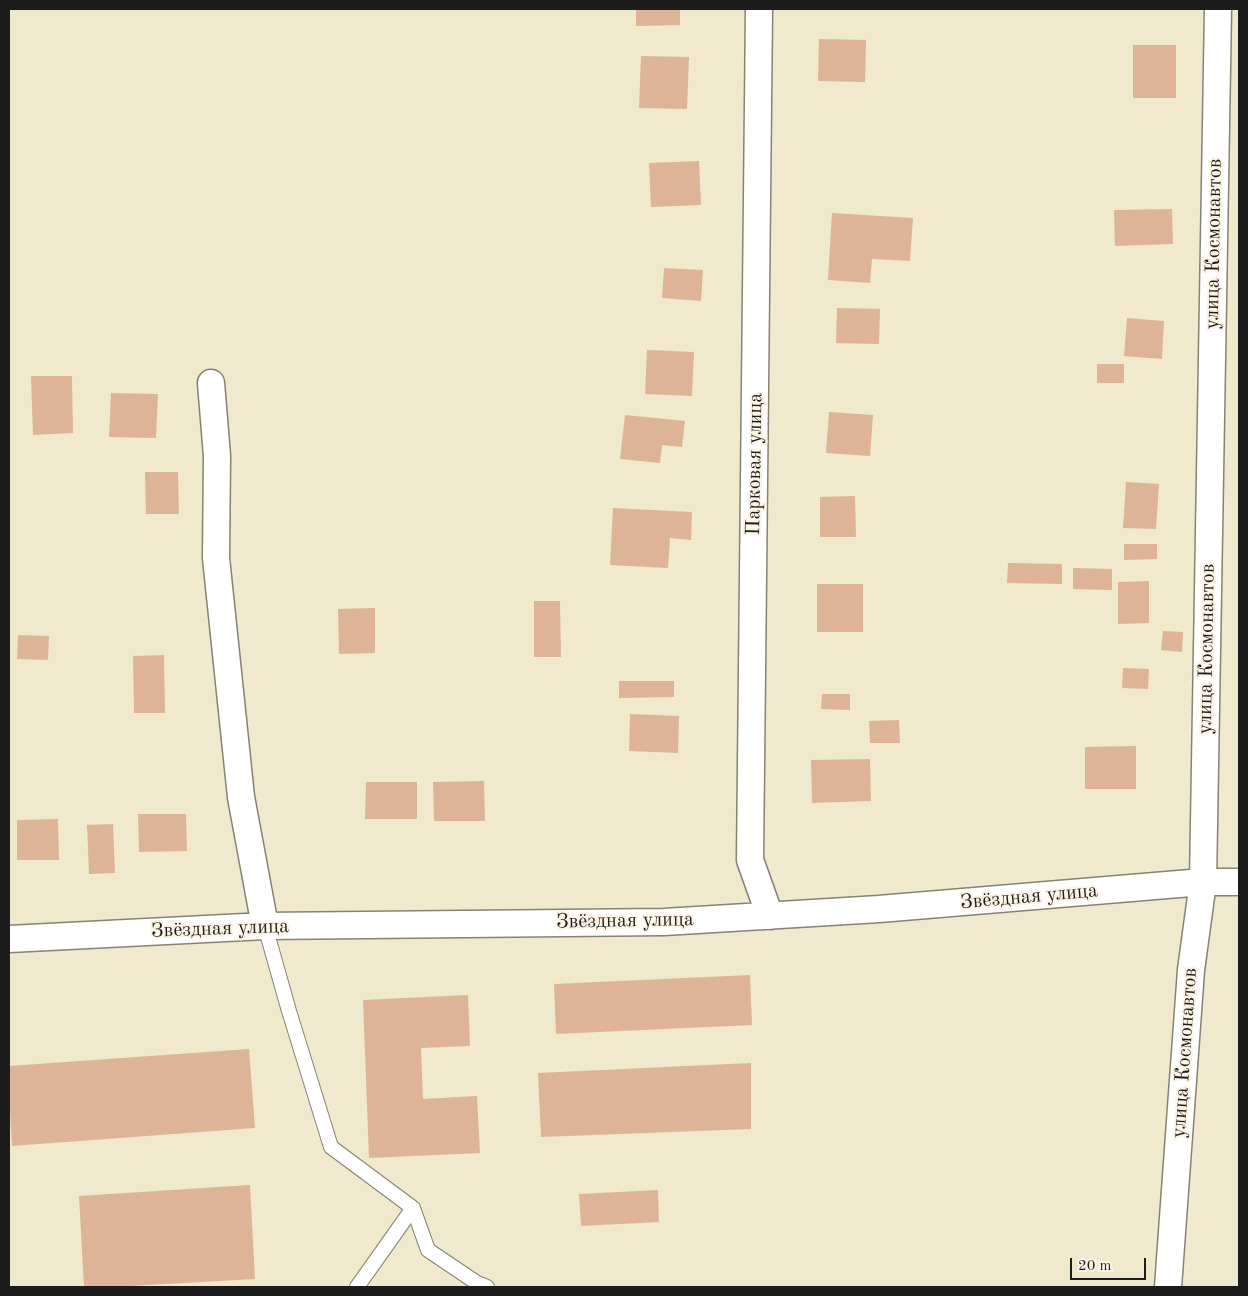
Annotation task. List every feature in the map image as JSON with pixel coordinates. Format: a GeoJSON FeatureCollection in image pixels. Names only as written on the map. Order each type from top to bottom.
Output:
{"type":"FeatureCollection","features":[{"type":"Feature","properties":{"kind":"street","name":"Парковая улица"},"geometry":{"type":"LineString","coordinates":[[759,9],[750,860],[770,916]]}},
{"type":"Feature","properties":{"kind":"street","name":"улица Космонавтов"},"geometry":{"type":"LineString","coordinates":[[1168,1287],[1191,970],[1203,882],[1218,9]]}},
{"type":"Feature","properties":{"kind":"street"},"geometry":{"type":"LineString","coordinates":[[211,383],[217,456],[217,577],[241,797],[265,926]]}},
{"type":"Feature","properties":{"kind":"street","name":"Звёздная улица"},"geometry":{"type":"LineString","coordinates":[[9,939],[265,926],[664,922],[879,910],[1203,882],[1239,882]]}},
{"type":"Feature","properties":{"kind":"lane"},"geometry":{"type":"LineString","coordinates":[[265,926],[331,1147],[413,1208],[428,1250],[477,1283],[487,1287]]}},
{"type":"Feature","properties":{"kind":"lane"},"geometry":{"type":"LineString","coordinates":[[357,1287],[413,1208]]}},
{"type":"Feature","properties":{"kind":"building"},"geometry":{"type":"Polygon","coordinates":[[[636,9],[680,9],[680,25],[636,26],[636,9]]]}},
{"type":"Feature","properties":{"kind":"building"},"geometry":{"type":"Polygon","coordinates":[[[819,39],[866,40],[865,82],[818,81],[819,39]]]}},
{"type":"Feature","properties":{"kind":"building"},"geometry":{"type":"Polygon","coordinates":[[[1133,45],[1176,45],[1176,98],[1133,98],[1133,45]]]}},
{"type":"Feature","properties":{"kind":"building"},"geometry":{"type":"Polygon","coordinates":[[[641,56],[689,57],[687,109],[639,108],[641,56]]]}},
{"type":"Feature","properties":{"kind":"building"},"geometry":{"type":"Polygon","coordinates":[[[699,161],[701,205],[651,207],[649,163],[699,161]]]}},
{"type":"Feature","properties":{"kind":"building"},"geometry":{"type":"Polygon","coordinates":[[[1172,209],[1173,244],[1115,246],[1114,210],[1172,209]]]}},
{"type":"Feature","properties":{"kind":"building"},"geometry":{"type":"Polygon","coordinates":[[[832,213],[913,218],[910,261],[872,259],[870,283],[828,280],[832,213]]]}},
{"type":"Feature","properties":{"kind":"building"},"geometry":{"type":"Polygon","coordinates":[[[664,268],[703,270],[701,301],[662,298],[664,268]]]}},
{"type":"Feature","properties":{"kind":"building"},"geometry":{"type":"Polygon","coordinates":[[[837,308],[880,309],[879,344],[836,343],[837,308]]]}},
{"type":"Feature","properties":{"kind":"building"},"geometry":{"type":"Polygon","coordinates":[[[1127,318],[1164,321],[1162,359],[1124,356],[1127,318]]]}},
{"type":"Feature","properties":{"kind":"building"},"geometry":{"type":"Polygon","coordinates":[[[647,350],[694,352],[692,396],[645,394],[647,350]]]}},
{"type":"Feature","properties":{"kind":"building"},"geometry":{"type":"Polygon","coordinates":[[[1097,364],[1124,364],[1124,383],[1097,383],[1097,364]]]}},
{"type":"Feature","properties":{"kind":"building"},"geometry":{"type":"Polygon","coordinates":[[[31,376],[72,376],[73,433],[33,435],[31,376]]]}},
{"type":"Feature","properties":{"kind":"building"},"geometry":{"type":"Polygon","coordinates":[[[111,393],[158,394],[156,438],[109,437],[111,393]]]}},
{"type":"Feature","properties":{"kind":"building"},"geometry":{"type":"Polygon","coordinates":[[[829,412],[873,415],[870,456],[826,453],[829,412]]]}},
{"type":"Feature","properties":{"kind":"building"},"geometry":{"type":"Polygon","coordinates":[[[625,415],[685,421],[682,447],[662,445],[660,463],[620,459],[625,415]]]}},
{"type":"Feature","properties":{"kind":"building"},"geometry":{"type":"Polygon","coordinates":[[[145,472],[178,472],[179,514],[146,514],[145,472]]]}},
{"type":"Feature","properties":{"kind":"building"},"geometry":{"type":"Polygon","coordinates":[[[1126,482],[1159,484],[1156,529],[1123,528],[1126,482]]]}},
{"type":"Feature","properties":{"kind":"building"},"geometry":{"type":"Polygon","coordinates":[[[855,496],[856,537],[820,537],[820,497],[855,496]]]}},
{"type":"Feature","properties":{"kind":"building"},"geometry":{"type":"Polygon","coordinates":[[[613,508],[692,512],[691,540],[670,538],[668,568],[610,565],[613,508]]]}},
{"type":"Feature","properties":{"kind":"building"},"geometry":{"type":"Polygon","coordinates":[[[1124,544],[1157,544],[1157,559],[1124,560],[1124,544]]]}},
{"type":"Feature","properties":{"kind":"building"},"geometry":{"type":"Polygon","coordinates":[[[1008,563],[1062,564],[1062,584],[1007,583],[1008,563]]]}},
{"type":"Feature","properties":{"kind":"building"},"geometry":{"type":"Polygon","coordinates":[[[1073,568],[1112,569],[1112,590],[1073,589],[1073,568]]]}},
{"type":"Feature","properties":{"kind":"building"},"geometry":{"type":"Polygon","coordinates":[[[1149,581],[1149,623],[1118,624],[1118,582],[1149,581]]]}},
{"type":"Feature","properties":{"kind":"building"},"geometry":{"type":"Polygon","coordinates":[[[817,584],[863,584],[863,632],[817,632],[817,584]]]}},
{"type":"Feature","properties":{"kind":"building"},"geometry":{"type":"Polygon","coordinates":[[[534,601],[560,601],[561,657],[534,657],[534,601]]]}},
{"type":"Feature","properties":{"kind":"building"},"geometry":{"type":"Polygon","coordinates":[[[375,608],[375,653],[339,654],[338,609],[375,608]]]}},
{"type":"Feature","properties":{"kind":"building"},"geometry":{"type":"Polygon","coordinates":[[[1163,631],[1183,632],[1182,652],[1161,650],[1163,631]]]}},
{"type":"Feature","properties":{"kind":"building"},"geometry":{"type":"Polygon","coordinates":[[[18,635],[49,636],[48,660],[17,659],[18,635]]]}},
{"type":"Feature","properties":{"kind":"building"},"geometry":{"type":"Polygon","coordinates":[[[164,655],[165,713],[134,713],[133,656],[164,655]]]}},
{"type":"Feature","properties":{"kind":"building"},"geometry":{"type":"Polygon","coordinates":[[[1123,668],[1149,669],[1148,689],[1122,688],[1123,668]]]}},
{"type":"Feature","properties":{"kind":"building"},"geometry":{"type":"Polygon","coordinates":[[[619,681],[674,681],[674,697],[619,698],[619,681]]]}},
{"type":"Feature","properties":{"kind":"building"},"geometry":{"type":"Polygon","coordinates":[[[822,694],[850,694],[850,710],[821,709],[822,694]]]}},
{"type":"Feature","properties":{"kind":"building"},"geometry":{"type":"Polygon","coordinates":[[[630,714],[679,716],[678,753],[629,751],[630,714]]]}},
{"type":"Feature","properties":{"kind":"building"},"geometry":{"type":"Polygon","coordinates":[[[899,720],[900,743],[870,743],[869,721],[899,720]]]}},
{"type":"Feature","properties":{"kind":"building"},"geometry":{"type":"Polygon","coordinates":[[[1136,746],[1136,789],[1085,789],[1085,747],[1136,746]]]}},
{"type":"Feature","properties":{"kind":"building"},"geometry":{"type":"Polygon","coordinates":[[[870,759],[871,801],[812,803],[811,760],[870,759]]]}},
{"type":"Feature","properties":{"kind":"building"},"geometry":{"type":"Polygon","coordinates":[[[484,781],[485,821],[434,821],[433,782],[484,781]]]}},
{"type":"Feature","properties":{"kind":"building"},"geometry":{"type":"Polygon","coordinates":[[[366,782],[417,782],[417,819],[365,819],[366,782]]]}},
{"type":"Feature","properties":{"kind":"building"},"geometry":{"type":"Polygon","coordinates":[[[138,814],[186,814],[187,851],[139,852],[138,814]]]}},
{"type":"Feature","properties":{"kind":"building"},"geometry":{"type":"Polygon","coordinates":[[[58,819],[59,860],[17,860],[17,820],[58,819]]]}},
{"type":"Feature","properties":{"kind":"building"},"geometry":{"type":"Polygon","coordinates":[[[113,824],[115,873],[89,874],[87,825],[113,824]]]}},
{"type":"Feature","properties":{"kind":"building"},"geometry":{"type":"Polygon","coordinates":[[[750,975],[752,1025],[556,1034],[554,984],[750,975]]]}},
{"type":"Feature","properties":{"kind":"building"},"geometry":{"type":"Polygon","coordinates":[[[468,995],[470,1046],[421,1048],[423,1099],[477,1096],[480,1153],[369,1158],[363,1000],[468,995]]]}},
{"type":"Feature","properties":{"kind":"building"},"geometry":{"type":"Polygon","coordinates":[[[249,1049],[255,1128],[12,1146],[9,1066],[249,1049]]]}},
{"type":"Feature","properties":{"kind":"building"},"geometry":{"type":"Polygon","coordinates":[[[751,1063],[751,1129],[541,1137],[538,1073],[751,1063]]]}},
{"type":"Feature","properties":{"kind":"building"},"geometry":{"type":"Polygon","coordinates":[[[250,1185],[255,1279],[84,1287],[79,1196],[250,1185]]]}},
{"type":"Feature","properties":{"kind":"building"},"geometry":{"type":"Polygon","coordinates":[[[658,1190],[659,1222],[581,1226],[579,1194],[658,1190]]]}}]}
